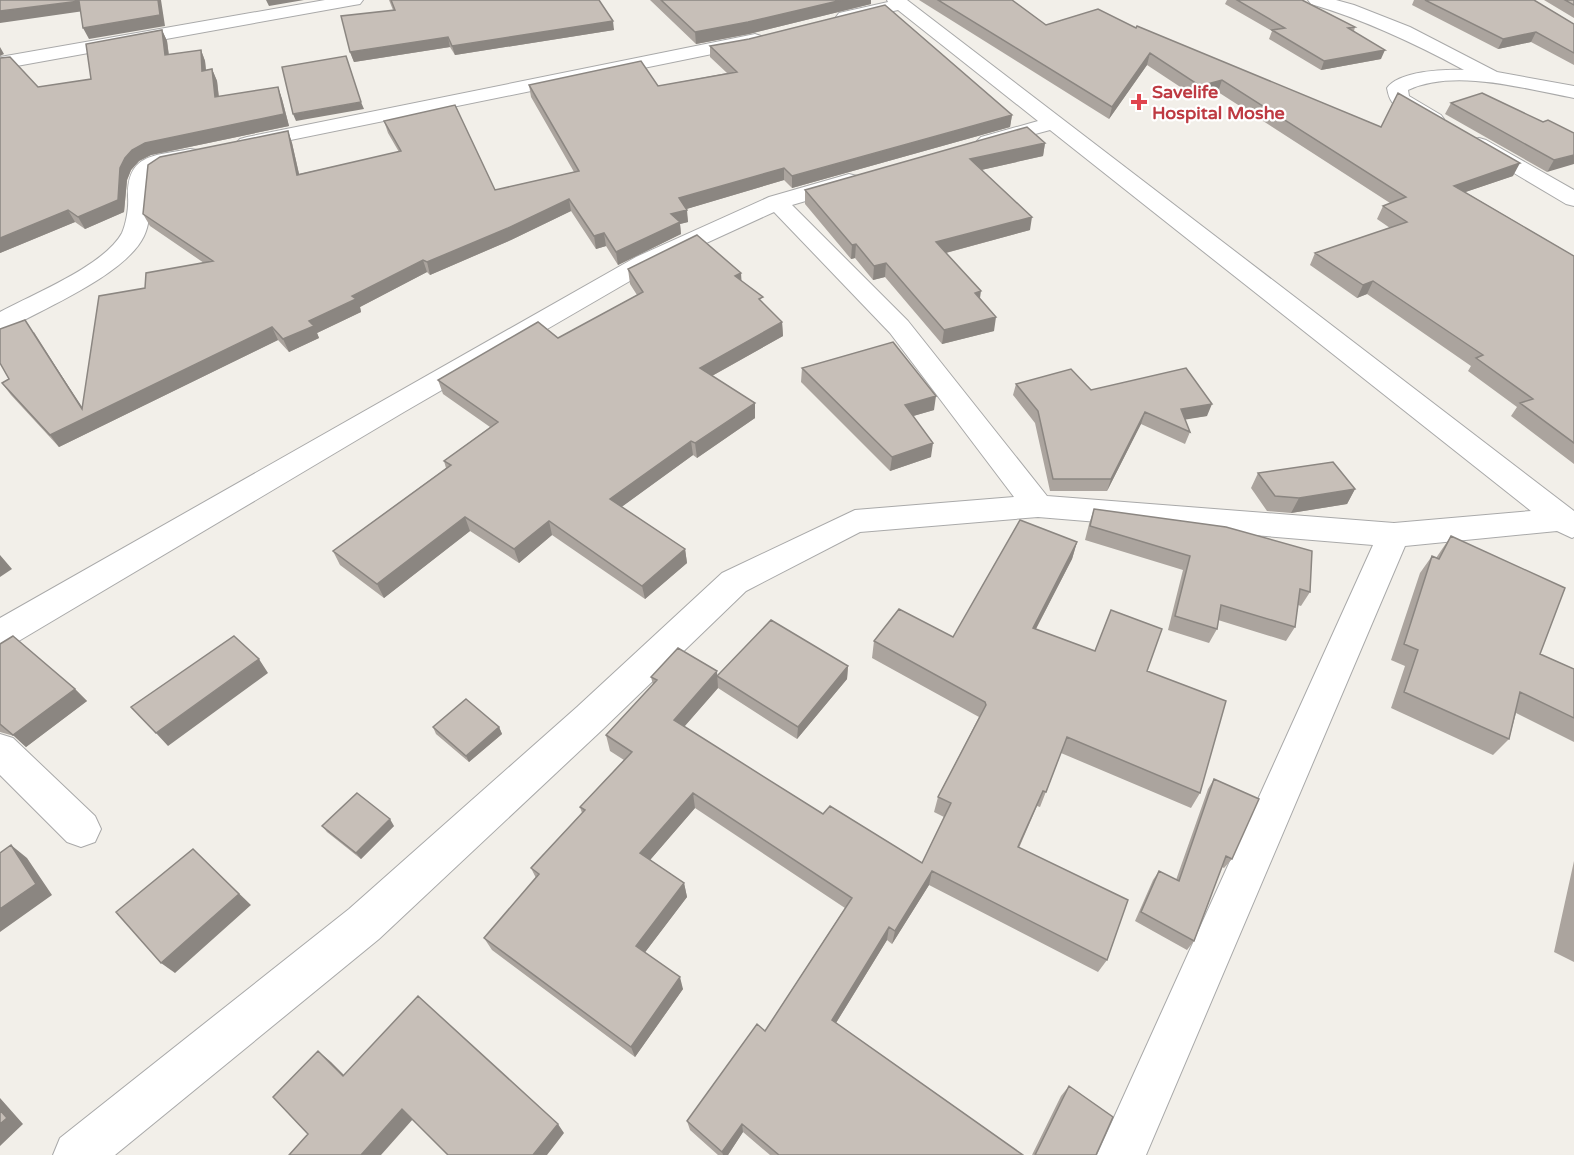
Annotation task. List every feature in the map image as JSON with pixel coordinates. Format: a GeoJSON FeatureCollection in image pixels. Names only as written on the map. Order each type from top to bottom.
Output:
{"type":"FeatureCollection","features":[{"type":"Feature","properties":{"kind":"street"},"geometry":{"type":"LineString","coordinates":[[0,63],[354,0]]}},
{"type":"Feature","properties":{"kind":"street"},"geometry":{"type":"LineString","coordinates":[[1317,0],[1348,9],[1404,31],[1492,77]]}},
{"type":"Feature","properties":{"kind":"street"},"geometry":{"type":"LineString","coordinates":[[825,22],[898,2],[1568,523]]}},
{"type":"Feature","properties":{"kind":"street"},"geometry":{"type":"LineString","coordinates":[[0,322],[104,267],[133,235],[140,204],[139,180],[144,169],[159,162],[771,36]]}},
{"type":"Feature","properties":{"kind":"street"},"geometry":{"type":"LineString","coordinates":[[1574,92],[1492,77],[1442,76],[1410,81],[1397,88],[1400,99],[1574,198]]}},
{"type":"Feature","properties":{"kind":"street"},"geometry":{"type":"LineString","coordinates":[[961,149],[1053,123]]}},
{"type":"Feature","properties":{"kind":"street"},"geometry":{"type":"LineString","coordinates":[[0,635],[394,405],[645,262],[777,202],[869,175]]}},
{"type":"Feature","properties":{"kind":"street"},"geometry":{"type":"LineString","coordinates":[[777,202],[899,327],[1038,506]]}},
{"type":"Feature","properties":{"kind":"street"},"geometry":{"type":"LineString","coordinates":[[77,1155],[364,924],[590,718],[734,582],[855,520],[1038,506],[1394,535],[1568,523]]}},
{"type":"Feature","properties":{"kind":"street"},"geometry":{"type":"LineString","coordinates":[[1121,1155],[1394,535]]}},
{"type":"Feature","properties":{"kind":"street"},"geometry":{"type":"LineString","coordinates":[[0,750],[81,830]]}},
{"type":"Feature","properties":{"kind":"building"},"geometry":{"type":"Polygon","coordinates":[[[0,0],[158,0],[160,15],[83,28],[79,1],[0,11],[0,0]]]}},
{"type":"Feature","properties":{"kind":"building"},"geometry":{"type":"Polygon","coordinates":[[[391,0],[599,0],[613,21],[452,46],[448,37],[350,52],[341,16],[395,10],[391,0]]]}},
{"type":"Feature","properties":{"kind":"building"},"geometry":{"type":"Polygon","coordinates":[[[661,0],[842,0],[695,32],[661,0]]]}},
{"type":"Feature","properties":{"kind":"building"},"geometry":{"type":"Polygon","coordinates":[[[938,0],[1012,0],[1046,25],[1098,9],[1136,28],[1137,26],[1381,127],[1398,93],[1520,163],[1454,186],[1574,256],[1574,443],[1520,403],[1533,399],[1476,358],[1483,355],[1373,281],[1363,285],[1315,253],[1407,222],[1383,206],[1406,197],[1222,80],[1200,86],[1150,53],[1112,107],[938,0]]]}},
{"type":"Feature","properties":{"kind":"building"},"geometry":{"type":"Polygon","coordinates":[[[1237,0],[1302,0],[1355,27],[1348,28],[1385,50],[1324,61],[1272,30],[1285,28],[1237,0]]]}},
{"type":"Feature","properties":{"kind":"building"},"geometry":{"type":"Polygon","coordinates":[[[1425,0],[1534,0],[1574,24],[1574,53],[1536,32],[1503,39],[1425,0]]]}},
{"type":"Feature","properties":{"kind":"building"},"geometry":{"type":"Polygon","coordinates":[[[885,5],[1012,115],[792,176],[784,168],[679,198],[687,210],[671,214],[680,222],[616,252],[604,233],[594,236],[569,199],[427,262],[423,260],[352,296],[356,299],[309,321],[314,326],[283,339],[272,327],[50,435],[2,383],[9,379],[0,363],[0,329],[25,320],[82,409],[99,296],[145,288],[146,273],[213,261],[143,214],[148,165],[160,157],[288,131],[297,175],[401,151],[384,121],[455,105],[495,190],[579,171],[529,85],[641,61],[658,86],[737,72],[710,46],[749,39],[885,5]]]}},
{"type":"Feature","properties":{"kind":"building"},"geometry":{"type":"Polygon","coordinates":[[[162,30],[165,55],[201,50],[202,71],[212,69],[215,97],[278,87],[284,114],[145,143],[132,150],[120,168],[118,200],[78,217],[68,210],[0,238],[0,58],[10,57],[38,87],[91,79],[86,44],[162,30]]]}},
{"type":"Feature","properties":{"kind":"building"},"geometry":{"type":"Polygon","coordinates":[[[346,56],[361,102],[293,114],[282,67],[346,56]]]}},
{"type":"Feature","properties":{"kind":"building"},"geometry":{"type":"Polygon","coordinates":[[[1482,93],[1543,122],[1548,120],[1574,133],[1574,155],[1554,160],[1451,103],[1482,93]]]}},
{"type":"Feature","properties":{"kind":"building"},"geometry":{"type":"Polygon","coordinates":[[[1027,127],[1045,143],[970,159],[1032,217],[936,242],[981,291],[975,293],[996,317],[944,330],[886,263],[874,266],[856,244],[852,245],[805,190],[1027,127]]]}},
{"type":"Feature","properties":{"kind":"building"},"geometry":{"type":"Polygon","coordinates":[[[697,235],[741,273],[735,276],[763,297],[759,299],[782,322],[700,368],[755,403],[695,443],[691,441],[610,499],[685,549],[642,586],[549,521],[514,549],[465,517],[377,584],[333,551],[451,465],[444,461],[498,422],[438,380],[538,322],[558,338],[643,292],[628,269],[697,235]]]}},
{"type":"Feature","properties":{"kind":"building"},"geometry":{"type":"Polygon","coordinates":[[[893,342],[936,396],[905,405],[933,443],[892,457],[802,368],[893,342]]]}},
{"type":"Feature","properties":{"kind":"building"},"geometry":{"type":"Polygon","coordinates":[[[1186,368],[1212,404],[1181,409],[1190,432],[1145,412],[1111,479],[1053,479],[1038,411],[1016,384],[1071,369],[1091,390],[1186,368]]]}},
{"type":"Feature","properties":{"kind":"building"},"geometry":{"type":"Polygon","coordinates":[[[1333,462],[1355,489],[1299,498],[1275,496],[1258,473],[1333,462]]]}},
{"type":"Feature","properties":{"kind":"building"},"geometry":{"type":"Polygon","coordinates":[[[1094,509],[1226,527],[1312,551],[1310,592],[1300,589],[1295,627],[1221,605],[1217,629],[1175,616],[1190,556],[1090,526],[1094,509]]]}},
{"type":"Feature","properties":{"kind":"building"},"geometry":{"type":"Polygon","coordinates":[[[1020,520],[1077,542],[1033,628],[1095,651],[1111,610],[1162,629],[1147,671],[1226,701],[1200,793],[1067,737],[1046,792],[1043,791],[1018,847],[1128,900],[1107,960],[932,871],[895,931],[889,927],[832,1020],[1023,1155],[779,1155],[742,1124],[722,1152],[687,1121],[757,1024],[765,1031],[852,898],[693,793],[640,853],[684,883],[636,946],[680,977],[631,1047],[484,938],[539,874],[531,868],[585,810],[580,807],[632,752],[606,735],[657,680],[651,677],[678,648],[717,671],[674,720],[823,814],[830,806],[922,863],[951,803],[938,797],[986,705],[985,702],[874,641],[899,609],[953,637],[1020,520]]]}},
{"type":"Feature","properties":{"kind":"building"},"geometry":{"type":"Polygon","coordinates":[[[1451,536],[1565,588],[1540,654],[1574,669],[1574,718],[1520,692],[1509,739],[1404,692],[1418,650],[1404,644],[1432,556],[1439,559],[1451,536]]]}},
{"type":"Feature","properties":{"kind":"building"},"geometry":{"type":"Polygon","coordinates":[[[771,620],[848,666],[798,727],[717,676],[771,620]]]}},
{"type":"Feature","properties":{"kind":"building"},"geometry":{"type":"Polygon","coordinates":[[[13,636],[75,689],[13,735],[0,724],[0,644],[13,636]]]}},
{"type":"Feature","properties":{"kind":"building"},"geometry":{"type":"Polygon","coordinates":[[[234,636],[259,659],[156,733],[131,707],[234,636]]]}},
{"type":"Feature","properties":{"kind":"building"},"geometry":{"type":"Polygon","coordinates":[[[466,699],[499,727],[466,756],[433,727],[466,699]]]}},
{"type":"Feature","properties":{"kind":"building"},"geometry":{"type":"Polygon","coordinates":[[[1214,779],[1259,799],[1232,859],[1226,856],[1194,941],[1141,912],[1159,871],[1179,881],[1214,779]]]}},
{"type":"Feature","properties":{"kind":"building"},"geometry":{"type":"Polygon","coordinates":[[[357,793],[390,819],[356,853],[322,826],[357,793]]]}},
{"type":"Feature","properties":{"kind":"building"},"geometry":{"type":"Polygon","coordinates":[[[11,845],[36,884],[0,909],[0,853],[11,845]]]}},
{"type":"Feature","properties":{"kind":"building"},"geometry":{"type":"Polygon","coordinates":[[[193,849],[239,894],[161,963],[116,912],[193,849]]]}},
{"type":"Feature","properties":{"kind":"building"},"geometry":{"type":"Polygon","coordinates":[[[418,996],[558,1124],[533,1155],[448,1155],[402,1109],[361,1155],[289,1155],[308,1134],[273,1097],[318,1051],[343,1076],[418,996]]]}},
{"type":"Feature","properties":{"kind":"building"},"geometry":{"type":"Polygon","coordinates":[[[1069,1086],[1113,1117],[1096,1155],[1035,1155],[1069,1086]]]}},
{"type":"Feature","properties":{"kind":"building"},"geometry":{"type":"Polygon","coordinates":[[[0,1110],[7,1118],[0,1124],[0,1110]]]}},
{"type":"Feature","properties":{"kind":"place","name":"Savelife Hospital Moshe"},"geometry":{"type":"Point","coordinates":[1139,102]}}]}
